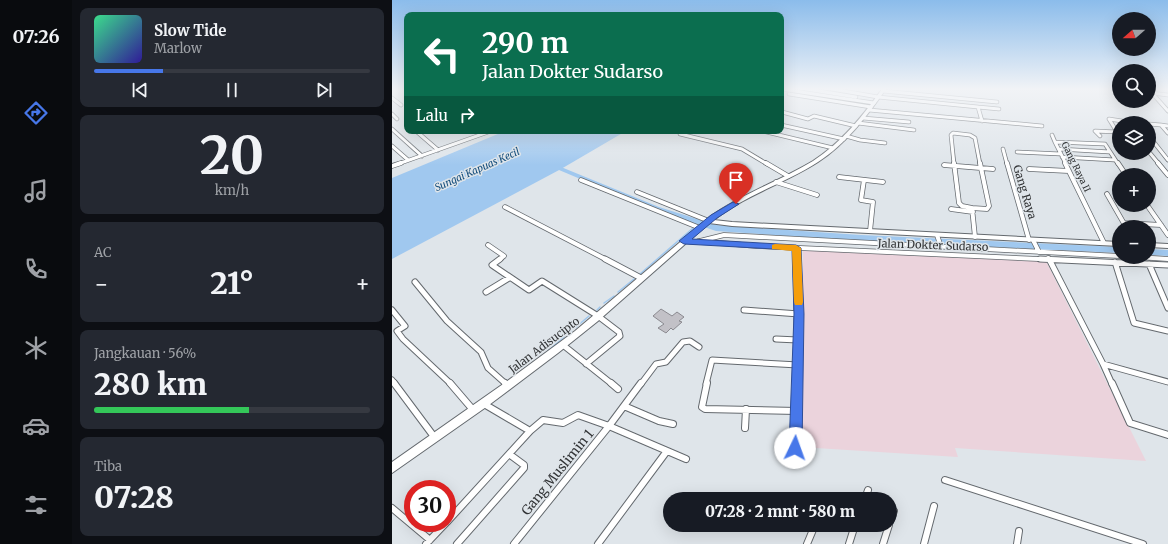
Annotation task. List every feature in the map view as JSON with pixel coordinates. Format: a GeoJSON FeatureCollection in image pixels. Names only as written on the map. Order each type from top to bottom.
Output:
{"type":"FeatureCollection","features":[{"type":"Feature","properties":{"kind":"main road","name":"Jalan Adisucipto"},"geometry":{"type":"LineString","coordinates":[[392,468],[484,404],[563,345],[706,223],[776,182],[816,161],[845,137],[866,114]]}},
{"type":"Feature","properties":{"kind":"main road"},"geometry":{"type":"LineString","coordinates":[[706,223],[722,222],[1033,241],[1112,244]]}},
{"type":"Feature","properties":{"kind":"main road"},"geometry":{"type":"LineString","coordinates":[[1156,245],[1168,246]]}},
{"type":"Feature","properties":{"kind":"street"},"geometry":{"type":"LineString","coordinates":[[392,114],[397,119]]}},
{"type":"Feature","properties":{"kind":"street"},"geometry":{"type":"LineString","coordinates":[[791,114],[808,119],[814,116],[857,125],[914,130]]}},
{"type":"Feature","properties":{"kind":"street"},"geometry":{"type":"LineString","coordinates":[[940,114],[982,121],[1042,126]]}},
{"type":"Feature","properties":{"kind":"street"},"geometry":{"type":"LineString","coordinates":[[980,114],[982,121]]}},
{"type":"Feature","properties":{"kind":"street"},"geometry":{"type":"LineString","coordinates":[[863,118],[909,122]]}},
{"type":"Feature","properties":{"kind":"street"},"geometry":{"type":"LineString","coordinates":[[1156,125],[1168,126]]}},
{"type":"Feature","properties":{"kind":"street"},"geometry":{"type":"LineString","coordinates":[[1161,125],[1168,133]]}},
{"type":"Feature","properties":{"kind":"street"},"geometry":{"type":"LineString","coordinates":[[784,126],[860,140],[885,143]]}},
{"type":"Feature","properties":{"kind":"street"},"geometry":{"type":"LineString","coordinates":[[392,129],[422,156]]}},
{"type":"Feature","properties":{"kind":"street"},"geometry":{"type":"LineString","coordinates":[[1100,136],[1095,131],[1112,132]]}},
{"type":"Feature","properties":{"kind":"street"},"geometry":{"type":"LineString","coordinates":[[952,209],[972,210],[988,208],[975,138],[970,135],[953,133],[951,135],[959,203],[972,210]]}},
{"type":"Feature","properties":{"kind":"street"},"geometry":{"type":"LineString","coordinates":[[419,134],[438,150]]}},
{"type":"Feature","properties":{"kind":"street"},"geometry":{"type":"LineString","coordinates":[[392,166],[483,134]]}},
{"type":"Feature","properties":{"kind":"street"},"geometry":{"type":"LineString","coordinates":[[680,134],[742,149],[788,176]]}},
{"type":"Feature","properties":{"kind":"street"},"geometry":{"type":"LineString","coordinates":[[774,134],[832,148]]}},
{"type":"Feature","properties":{"kind":"street"},"geometry":{"type":"LineString","coordinates":[[1052,135],[1055,142]]}},
{"type":"Feature","properties":{"kind":"street","name":"Gang Raya II"},"geometry":{"type":"LineString","coordinates":[[1055,142],[1105,144],[1110,152]]}},
{"type":"Feature","properties":{"kind":"street","name":"Gang Raya II"},"geometry":{"type":"LineString","coordinates":[[1055,142],[1104,243]]}},
{"type":"Feature","properties":{"kind":"street"},"geometry":{"type":"LineString","coordinates":[[1156,145],[1168,160]]}},
{"type":"Feature","properties":{"kind":"street"},"geometry":{"type":"LineString","coordinates":[[392,146],[408,160]]}},
{"type":"Feature","properties":{"kind":"street","name":"Gang Raya"},"geometry":{"type":"LineString","coordinates":[[1003,149],[1033,241],[1038,250]]}},
{"type":"Feature","properties":{"kind":"street"},"geometry":{"type":"LineString","coordinates":[[1059,149],[1110,152],[1112,155]]}},
{"type":"Feature","properties":{"kind":"street"},"geometry":{"type":"LineString","coordinates":[[1017,152],[1112,160]]}},
{"type":"Feature","properties":{"kind":"street"},"geometry":{"type":"LineString","coordinates":[[1116,160],[1121,168]]}},
{"type":"Feature","properties":{"kind":"street"},"geometry":{"type":"LineString","coordinates":[[1156,160],[1168,175]]}},
{"type":"Feature","properties":{"kind":"street"},"geometry":{"type":"LineString","coordinates":[[944,164],[993,169]]}},
{"type":"Feature","properties":{"kind":"street"},"geometry":{"type":"LineString","coordinates":[[1029,169],[1069,171]]}},
{"type":"Feature","properties":{"kind":"street"},"geometry":{"type":"LineString","coordinates":[[839,177],[883,182]]}},
{"type":"Feature","properties":{"kind":"street"},"geometry":{"type":"LineString","coordinates":[[581,180],[661,212],[706,223]]}},
{"type":"Feature","properties":{"kind":"street"},"geometry":{"type":"LineString","coordinates":[[864,180],[860,200],[873,202],[870,230]]}},
{"type":"Feature","properties":{"kind":"street"},"geometry":{"type":"LineString","coordinates":[[776,182],[817,195]]}},
{"type":"Feature","properties":{"kind":"street"},"geometry":{"type":"LineString","coordinates":[[637,192],[706,223]]}},
{"type":"Feature","properties":{"kind":"street"},"geometry":{"type":"LineString","coordinates":[[1107,194],[1122,220]]}},
{"type":"Feature","properties":{"kind":"street"},"geometry":{"type":"LineString","coordinates":[[505,207],[641,278]]}},
{"type":"Feature","properties":{"kind":"street"},"geometry":{"type":"LineString","coordinates":[[661,212],[668,207]]}},
{"type":"Feature","properties":{"kind":"street"},"geometry":{"type":"LineString","coordinates":[[972,210],[975,237]]}},
{"type":"Feature","properties":{"kind":"street"},"geometry":{"type":"LineString","coordinates":[[1152,212],[1168,235]]}},
{"type":"Feature","properties":{"kind":"street"},"geometry":{"type":"LineString","coordinates":[[1156,225],[1161,225]]}},
{"type":"Feature","properties":{"kind":"street"},"geometry":{"type":"LineString","coordinates":[[684,241],[698,241],[724,235],[1019,251],[1038,250],[1071,254],[1112,256]]}},
{"type":"Feature","properties":{"kind":"street"},"geometry":{"type":"LineString","coordinates":[[937,235],[941,246]]}},
{"type":"Feature","properties":{"kind":"street","name":"Jalan Dokter Sudarso"},"geometry":{"type":"LineString","coordinates":[[698,241],[714,244],[1112,262]]}},
{"type":"Feature","properties":{"kind":"street"},"geometry":{"type":"LineString","coordinates":[[488,245],[504,256],[492,265],[509,278],[529,290],[542,281],[598,316],[620,334],[586,364]]}},
{"type":"Feature","properties":{"kind":"street"},"geometry":{"type":"LineString","coordinates":[[796,248],[799,314],[798,411],[795,448],[799,450]]}},
{"type":"Feature","properties":{"kind":"street"},"geometry":{"type":"LineString","coordinates":[[1019,251],[1022,258]]}},
{"type":"Feature","properties":{"kind":"street"},"geometry":{"type":"LineString","coordinates":[[1046,252],[1103,364],[1130,422],[1133,425],[1168,435]]}},
{"type":"Feature","properties":{"kind":"street"},"geometry":{"type":"LineString","coordinates":[[1071,254],[1075,260]]}},
{"type":"Feature","properties":{"kind":"street"},"geometry":{"type":"LineString","coordinates":[[1083,254],[1086,261]]}},
{"type":"Feature","properties":{"kind":"street"},"geometry":{"type":"LineString","coordinates":[[1156,258],[1168,259]]}},
{"type":"Feature","properties":{"kind":"street"},"geometry":{"type":"LineString","coordinates":[[1116,264],[1134,323],[1168,331]]}},
{"type":"Feature","properties":{"kind":"street"},"geometry":{"type":"LineString","coordinates":[[1149,264],[1168,308]]}},
{"type":"Feature","properties":{"kind":"street","name":"Jalan Dokter Sudarso"},"geometry":{"type":"LineString","coordinates":[[1149,264],[1168,265]]}},
{"type":"Feature","properties":{"kind":"street"},"geometry":{"type":"LineString","coordinates":[[486,292],[509,278]]}},
{"type":"Feature","properties":{"kind":"street"},"geometry":{"type":"LineString","coordinates":[[415,282],[447,321],[481,352],[488,368],[508,386]]}},
{"type":"Feature","properties":{"kind":"street"},"geometry":{"type":"LineString","coordinates":[[392,310],[405,326],[398,331],[406,343],[449,382],[474,411]]}},
{"type":"Feature","properties":{"kind":"street"},"geometry":{"type":"LineString","coordinates":[[744,310],[799,314]]}},
{"type":"Feature","properties":{"kind":"street"},"geometry":{"type":"LineString","coordinates":[[776,339],[798,340]]}},
{"type":"Feature","properties":{"kind":"street"},"geometry":{"type":"LineString","coordinates":[[686,459],[608,426],[656,364],[666,362],[683,342],[690,341],[699,346]]}},
{"type":"Feature","properties":{"kind":"street"},"geometry":{"type":"LineString","coordinates":[[563,345],[618,389]]}},
{"type":"Feature","properties":{"kind":"street"},"geometry":{"type":"LineString","coordinates":[[798,365],[712,360],[703,392],[702,407],[705,409],[798,411]]}},
{"type":"Feature","properties":{"kind":"street"},"geometry":{"type":"LineString","coordinates":[[1103,364],[1168,382]]}},
{"type":"Feature","properties":{"kind":"street"},"geometry":{"type":"LineString","coordinates":[[392,380],[436,438]]}},
{"type":"Feature","properties":{"kind":"street"},"geometry":{"type":"LineString","coordinates":[[484,404],[530,431]]}},
{"type":"Feature","properties":{"kind":"street"},"geometry":{"type":"LineString","coordinates":[[624,406],[659,421],[673,424]]}},
{"type":"Feature","properties":{"kind":"street"},"geometry":{"type":"LineString","coordinates":[[745,428],[746,409]]}},
{"type":"Feature","properties":{"kind":"street","name":"Gang Muslimin 1"},"geometry":{"type":"LineString","coordinates":[[456,511],[530,431],[543,420],[563,423],[578,415],[608,426],[514,544]]}},
{"type":"Feature","properties":{"kind":"street"},"geometry":{"type":"LineString","coordinates":[[598,544],[667,451]]}},
{"type":"Feature","properties":{"kind":"street"},"geometry":{"type":"LineString","coordinates":[[457,544],[524,468],[524,465],[509,454]]}},
{"type":"Feature","properties":{"kind":"street"},"geometry":{"type":"LineString","coordinates":[[945,480],[1143,544]]}},
{"type":"Feature","properties":{"kind":"street"},"geometry":{"type":"LineString","coordinates":[[924,544],[934,506]]}},
{"type":"Feature","properties":{"kind":"street"},"geometry":{"type":"LineString","coordinates":[[392,508],[428,542]]}},
{"type":"Feature","properties":{"kind":"street"},"geometry":{"type":"LineString","coordinates":[[1017,544],[1019,531]]}},
{"type":"Feature","properties":{"kind":"street","name":"Gang Muslimin 1"},"geometry":{"type":"LineString","coordinates":[[428,542],[437,532]]}},
{"type":"Feature","properties":{"kind":"street"},"geometry":{"type":"LineString","coordinates":[[807,544],[812,532]]}},
{"type":"Feature","properties":{"kind":"street"},"geometry":{"type":"LineString","coordinates":[[849,544],[853,532]]}},
{"type":"Feature","properties":{"kind":"street"},"geometry":{"type":"LineString","coordinates":[[883,544],[887,532]]}},
{"type":"Feature","properties":{"kind":"shaded area"},"geometry":{"type":"Polygon","coordinates":[[[803,249],[1046,261],[1146,461],[955,448],[958,457],[800,447],[803,249]]]}},
{"type":"Feature","properties":{"kind":"water","name":"Sungai Kapuas Kecil"},"geometry":{"type":"Polygon","coordinates":[[[498,134],[621,134],[561,169],[392,259],[392,178],[498,134]]]}},
{"type":"Feature","properties":{"kind":"building"},"geometry":{"type":"Polygon","coordinates":[[[661,309],[672,316],[677,312],[684,317],[679,321],[682,322],[673,330],[671,328],[666,333],[658,328],[664,324],[653,316],[661,309]]]}},
{"type":"Feature","properties":{"kind":"waterway"},"geometry":{"type":"LineString","coordinates":[[561,169],[676,216],[716,228],[861,238],[1112,250]]}},
{"type":"Feature","properties":{"kind":"waterway"},"geometry":{"type":"LineString","coordinates":[[640,274],[693,228]]}},
{"type":"Feature","properties":{"kind":"waterway"},"geometry":{"type":"LineString","coordinates":[[1156,252],[1168,253]]}},
{"type":"Feature","properties":{"kind":"waterway"},"geometry":{"type":"LineString","coordinates":[[618,292],[634,279]]}},
{"type":"Feature","properties":{"kind":"waterway"},"geometry":{"type":"LineString","coordinates":[[604,303],[614,296]]}},
{"type":"Feature","properties":{"kind":"waterway"},"geometry":{"type":"LineString","coordinates":[[597,310],[600,307]]}},
{"type":"Feature","properties":{"kind":"waterway"},"geometry":{"type":"LineString","coordinates":[[576,327],[589,316]]}},
{"type":"Feature","properties":{"kind":"waterway"},"geometry":{"type":"LineString","coordinates":[[541,357],[564,337]]}},
{"type":"Feature","properties":{"kind":"slow traffic"},"geometry":{"type":"LineString","coordinates":[[775,247],[796,248],[798,302]]}},
{"type":"Feature","properties":{"kind":"route"},"geometry":{"type":"LineString","coordinates":[[736,204],[714,216],[709,222],[684,241],[796,248],[799,314],[798,411],[795,448]]}}]}
